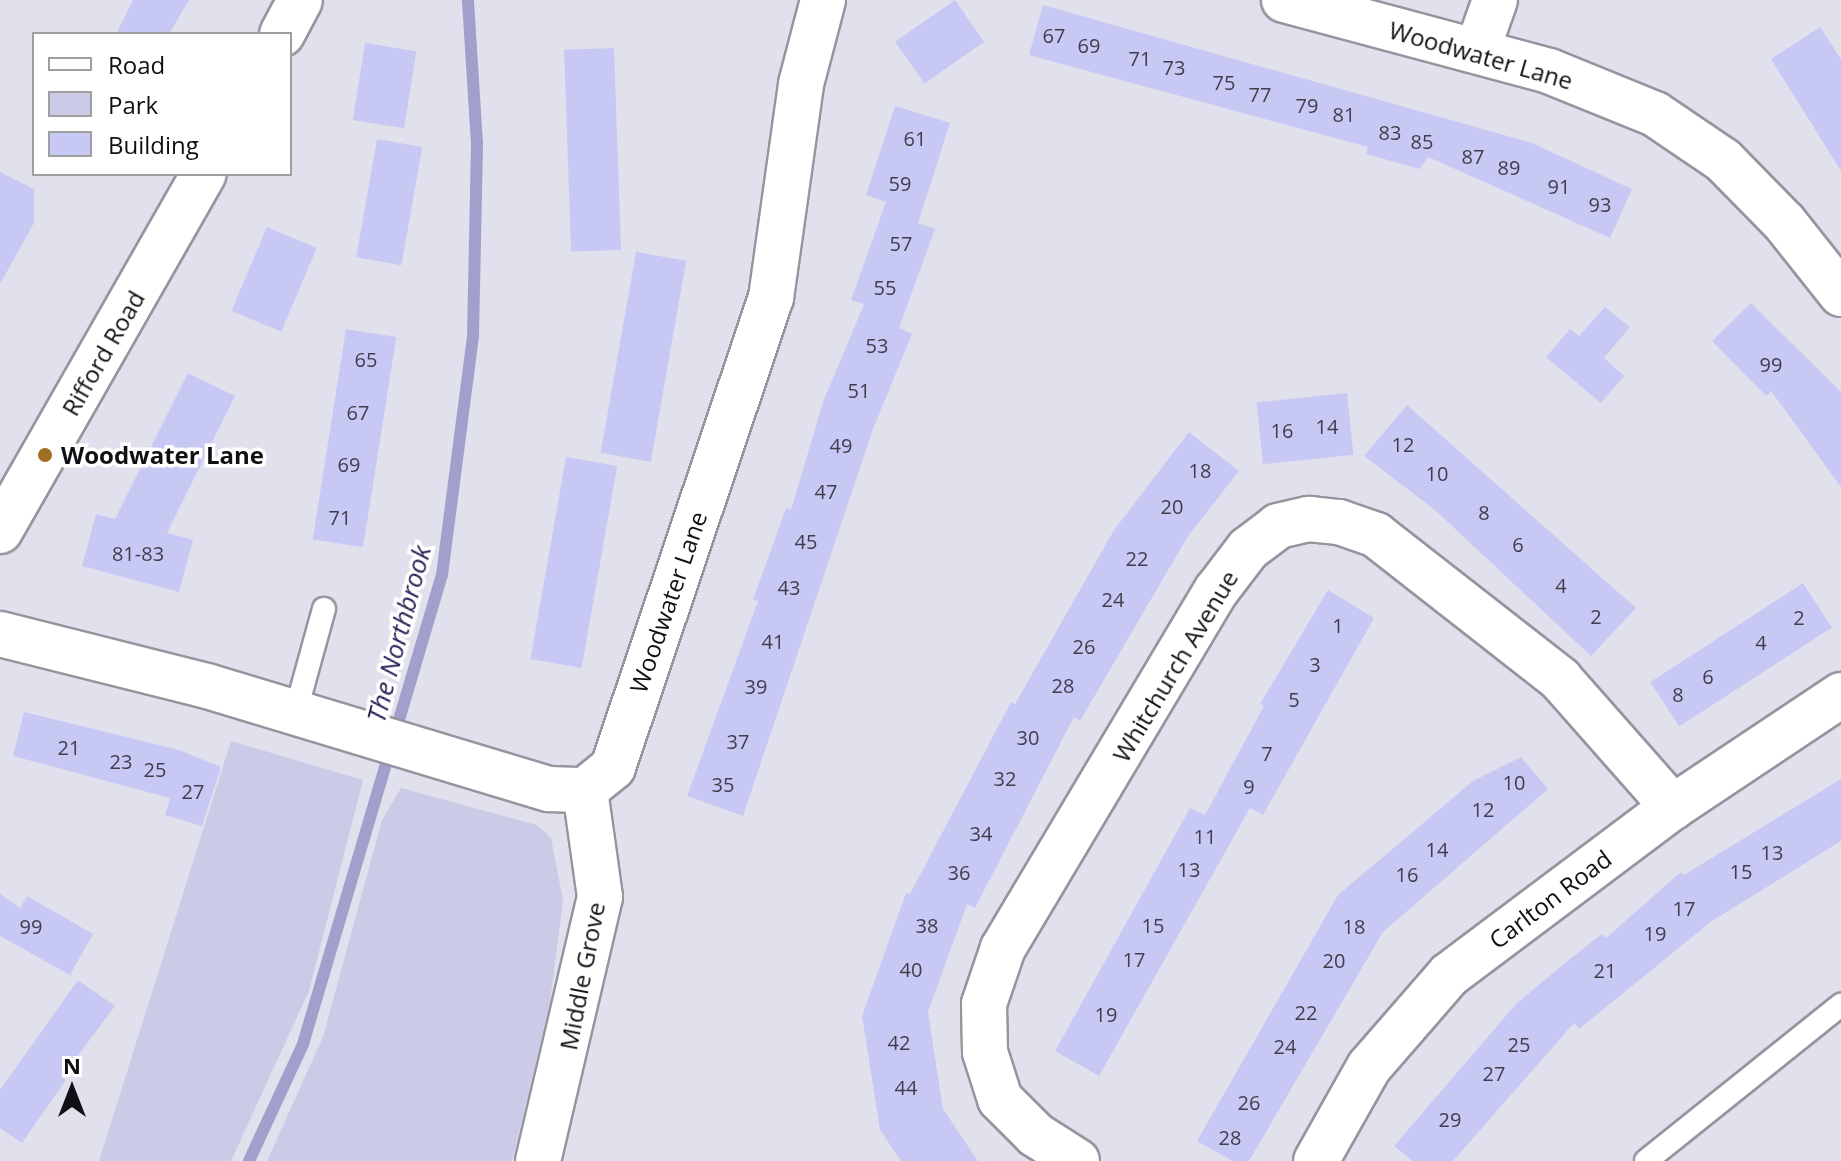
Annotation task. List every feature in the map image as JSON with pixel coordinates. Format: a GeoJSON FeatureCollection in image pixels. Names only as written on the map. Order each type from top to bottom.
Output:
{"type":"FeatureCollection","features":[{"type":"Feature","properties":{"kind":"street"},"geometry":{"type":"LineString","coordinates":[[283,32],[300,0]]}},
{"type":"Feature","properties":{"kind":"street","name":"Woodwater Lane"},"geometry":{"type":"LineString","coordinates":[[585,790],[613,767],[771,298],[801,84],[823,0]]}},
{"type":"Feature","properties":{"kind":"street","name":"Woodwater Lane"},"geometry":{"type":"LineString","coordinates":[[1284,0],[1549,71],[1655,114],[1723,160],[1784,222],[1841,294]]}},
{"type":"Feature","properties":{"kind":"street"},"geometry":{"type":"LineString","coordinates":[[1477,51],[1495,0]]}},
{"type":"Feature","properties":{"kind":"street","name":"Rifford Road"},"geometry":{"type":"LineString","coordinates":[[0,531],[203,176]]}},
{"type":"Feature","properties":{"kind":"street","name":"Whitchurch Avenue"},"geometry":{"type":"LineString","coordinates":[[1077,1161],[1036,1135],[1000,1099],[985,1052],[984,1004],[1003,948],[1216,591],[1248,549],[1278,526],[1309,519],[1339,522],[1376,535],[1560,679],[1673,807]]}},
{"type":"Feature","properties":{"kind":"street"},"geometry":{"type":"LineString","coordinates":[[0,634],[207,686],[549,789],[585,790]]}},
{"type":"Feature","properties":{"kind":"street","name":"Carlton Road"},"geometry":{"type":"LineString","coordinates":[[1316,1161],[1369,1067],[1449,975],[1673,807],[1841,695]]}},
{"type":"Feature","properties":{"kind":"street","name":"Middle Grove"},"geometry":{"type":"LineString","coordinates":[[538,1161],[600,897],[585,790]]}},
{"type":"Feature","properties":{"kind":"lane"},"geometry":{"type":"LineString","coordinates":[[295,714],[324,609]]}},
{"type":"Feature","properties":{"kind":"lane"},"geometry":{"type":"LineString","coordinates":[[1646,1161],[1841,1005]]}},
{"type":"Feature","properties":{"kind":"green space"},"geometry":{"type":"Polygon","coordinates":[[[231,741],[363,780],[309,991],[231,1161],[99,1161],[231,741]]]}},
{"type":"Feature","properties":{"kind":"green space"},"geometry":{"type":"Polygon","coordinates":[[[401,788],[537,825],[551,838],[563,900],[550,1002],[512,1161],[267,1161],[323,1037],[382,820],[401,788]]]}},
{"type":"Feature","properties":{"kind":"building"},"geometry":{"type":"Polygon","coordinates":[[[133,0],[189,0],[170,32],[117,32],[133,0]]]}},
{"type":"Feature","properties":{"kind":"building"},"geometry":{"type":"Polygon","coordinates":[[[955,0],[984,42],[924,84],[895,42],[955,0]]]}},
{"type":"Feature","properties":{"kind":"building"},"geometry":{"type":"Polygon","coordinates":[[[1043,5],[1532,143],[1632,189],[1610,238],[1428,157],[1420,169],[1366,154],[1368,147],[1029,55],[1043,5]]]}},
{"type":"Feature","properties":{"kind":"building"},"geometry":{"type":"Polygon","coordinates":[[[1820,27],[1841,59],[1841,171],[1771,59],[1820,27]]]}},
{"type":"Feature","properties":{"kind":"building"},"geometry":{"type":"Polygon","coordinates":[[[365,43],[416,51],[404,128],[353,120],[365,43]]]}},
{"type":"Feature","properties":{"kind":"building"},"geometry":{"type":"Polygon","coordinates":[[[614,48],[621,250],[571,252],[564,50],[614,48]]]}},
{"type":"Feature","properties":{"kind":"building"},"geometry":{"type":"Polygon","coordinates":[[[895,106],[950,123],[918,223],[935,229],[899,328],[912,334],[873,429],[743,816],[687,796],[758,601],[753,600],[786,508],[791,510],[823,402],[864,304],[851,300],[886,202],[866,195],[895,106]]]}},
{"type":"Feature","properties":{"kind":"building"},"geometry":{"type":"Polygon","coordinates":[[[377,139],[422,147],[401,265],[356,257],[377,139]]]}},
{"type":"Feature","properties":{"kind":"building"},"geometry":{"type":"Polygon","coordinates":[[[0,172],[34,189],[34,223],[0,284],[0,172]]]}},
{"type":"Feature","properties":{"kind":"building"},"geometry":{"type":"Polygon","coordinates":[[[267,227],[317,248],[281,332],[231,311],[267,227]]]}},
{"type":"Feature","properties":{"kind":"building"},"geometry":{"type":"Polygon","coordinates":[[[636,252],[686,261],[651,462],[601,453],[636,252]]]}},
{"type":"Feature","properties":{"kind":"building"},"geometry":{"type":"Polygon","coordinates":[[[1751,303],[1841,392],[1841,487],[1771,391],[1766,396],[1712,341],[1751,303]]]}},
{"type":"Feature","properties":{"kind":"building"},"geometry":{"type":"Polygon","coordinates":[[[1605,307],[1630,327],[1604,358],[1624,376],[1601,403],[1546,357],[1570,329],[1579,336],[1605,307]]]}},
{"type":"Feature","properties":{"kind":"building"},"geometry":{"type":"Polygon","coordinates":[[[346,329],[396,337],[363,547],[313,539],[346,329]]]}},
{"type":"Feature","properties":{"kind":"building"},"geometry":{"type":"Polygon","coordinates":[[[188,373],[235,396],[167,533],[193,540],[179,592],[82,566],[96,514],[115,519],[188,373]]]}},
{"type":"Feature","properties":{"kind":"building"},"geometry":{"type":"Polygon","coordinates":[[[1347,393],[1353,455],[1263,464],[1256,403],[1347,393]]]}},
{"type":"Feature","properties":{"kind":"building"},"geometry":{"type":"Polygon","coordinates":[[[1407,405],[1636,608],[1591,656],[1435,510],[1364,456],[1407,405]]]}},
{"type":"Feature","properties":{"kind":"building"},"geometry":{"type":"Polygon","coordinates":[[[1189,432],[1239,471],[1188,536],[1080,721],[1074,717],[975,908],[967,904],[928,1012],[943,1109],[978,1161],[901,1161],[880,1130],[862,1016],[906,893],[910,894],[1011,702],[1015,704],[1114,530],[1189,432]]]}},
{"type":"Feature","properties":{"kind":"building"},"geometry":{"type":"Polygon","coordinates":[[[566,457],[617,466],[582,668],[530,659],[566,457]]]}},
{"type":"Feature","properties":{"kind":"building"},"geometry":{"type":"Polygon","coordinates":[[[1803,583],[1832,627],[1679,727],[1650,682],[1803,583]]]}},
{"type":"Feature","properties":{"kind":"building"},"geometry":{"type":"Polygon","coordinates":[[[1328,590],[1374,618],[1263,815],[1250,808],[1099,1076],[1055,1051],[1190,808],[1205,815],[1264,706],[1260,704],[1328,590]]]}},
{"type":"Feature","properties":{"kind":"building"},"geometry":{"type":"Polygon","coordinates":[[[24,712],[179,750],[221,767],[202,826],[165,815],[170,798],[13,756],[24,712]]]}},
{"type":"Feature","properties":{"kind":"building"},"geometry":{"type":"Polygon","coordinates":[[[1521,757],[1548,789],[1383,932],[1249,1161],[1233,1161],[1197,1141],[1338,895],[1473,781],[1521,757]]]}},
{"type":"Feature","properties":{"kind":"building"},"geometry":{"type":"Polygon","coordinates":[[[1841,779],[1841,841],[1712,921],[1579,1029],[1574,1023],[1453,1161],[1413,1161],[1394,1146],[1516,1004],[1570,959],[1602,934],[1606,938],[1681,872],[1684,875],[1841,779]]]}},
{"type":"Feature","properties":{"kind":"building"},"geometry":{"type":"Polygon","coordinates":[[[0,894],[20,908],[27,896],[93,934],[70,975],[0,936],[0,894]]]}},
{"type":"Feature","properties":{"kind":"building"},"geometry":{"type":"Polygon","coordinates":[[[78,980],[115,1006],[62,1077],[66,1080],[22,1143],[0,1128],[0,1090],[78,980]]]}},
{"type":"Feature","properties":{"kind":"waterway","name":"The Northbrook"},"geometry":{"type":"LineString","coordinates":[[249,1161],[303,1044],[442,575],[473,336],[477,144],[468,0]]}},
{"type":"Feature","properties":{"kind":"place","name":"Woodwater Lane"},"geometry":{"type":"Point","coordinates":[45,455]}}]}
